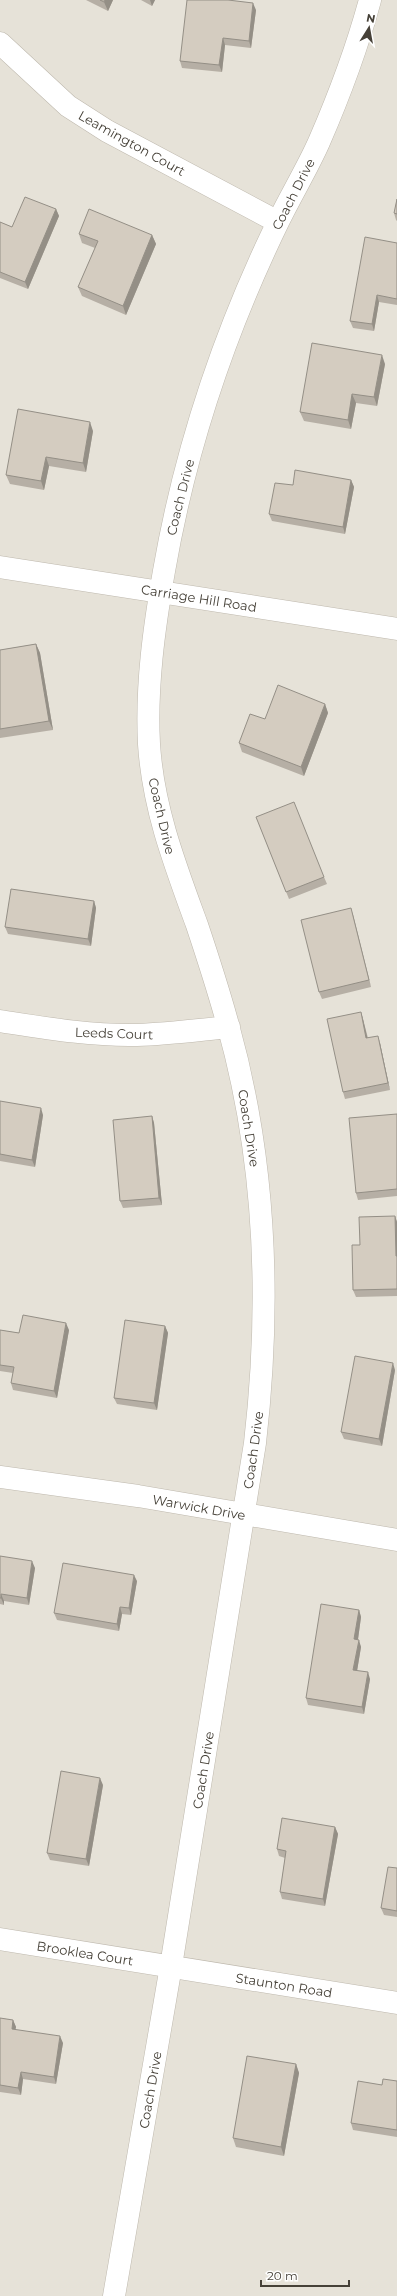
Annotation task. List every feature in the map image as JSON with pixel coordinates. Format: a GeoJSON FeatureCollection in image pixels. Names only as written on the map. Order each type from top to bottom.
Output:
{"type":"FeatureCollection","features":[{"type":"Feature","properties":{"kind":"street","name":"Coach Drive"},"geometry":{"type":"LineString","coordinates":[[114,2296],[171,1966],[244,1515],[262,1388],[264,1294],[259,1196],[254,1148],[229,1027],[198,927],[173,863],[155,794],[149,744],[150,670],[160,592],[172,524],[199,420],[233,324],[278,222],[319,143],[348,69],[370,0]]}},
{"type":"Feature","properties":{"kind":"street","name":"Leamington Court"},"geometry":{"type":"LineString","coordinates":[[0,43],[68,106],[107,131],[278,222]]}},
{"type":"Feature","properties":{"kind":"street","name":"Carriage Hill Road"},"geometry":{"type":"LineString","coordinates":[[0,567],[397,629]]}},
{"type":"Feature","properties":{"kind":"street","name":"Leeds Court"},"geometry":{"type":"LineString","coordinates":[[0,1021],[52,1030],[136,1035],[168,1034],[229,1027]]}},
{"type":"Feature","properties":{"kind":"street","name":"Warwick Drive"},"geometry":{"type":"LineString","coordinates":[[0,1477],[138,1496],[397,1540]]}},
{"type":"Feature","properties":{"kind":"street","name":"Brooklea Court"},"geometry":{"type":"LineString","coordinates":[[0,1939],[171,1966]]}},
{"type":"Feature","properties":{"kind":"street","name":"Staunton Road"},"geometry":{"type":"LineString","coordinates":[[171,1966],[397,2003]]}},
{"type":"Feature","properties":{"kind":"shaded area"},"geometry":{"type":"Polygon","coordinates":[[[0,0],[397,0],[397,2296],[0,2296],[0,0]]]}},
{"type":"Feature","properties":{"kind":"building"},"geometry":{"type":"Polygon","coordinates":[[[187,0],[228,0],[253,3],[249,41],[223,38],[219,65],[180,61],[187,0]]]}},
{"type":"Feature","properties":{"kind":"building"},"geometry":{"type":"Polygon","coordinates":[[[25,197],[56,209],[25,282],[0,272],[0,222],[12,227],[25,197]]]}},
{"type":"Feature","properties":{"kind":"building"},"geometry":{"type":"Polygon","coordinates":[[[397,199],[397,214],[394,213],[397,199]]]}},
{"type":"Feature","properties":{"kind":"building"},"geometry":{"type":"Polygon","coordinates":[[[89,209],[152,235],[123,306],[78,287],[98,241],[79,234],[89,209]]]}},
{"type":"Feature","properties":{"kind":"building"},"geometry":{"type":"Polygon","coordinates":[[[365,237],[397,243],[397,299],[377,295],[372,324],[350,321],[365,237]]]}},
{"type":"Feature","properties":{"kind":"building"},"geometry":{"type":"Polygon","coordinates":[[[312,343],[382,355],[374,397],[352,394],[348,420],[300,412],[312,343]]]}},
{"type":"Feature","properties":{"kind":"building"},"geometry":{"type":"Polygon","coordinates":[[[18,409],[90,422],[83,463],[46,457],[41,481],[6,475],[18,409]]]}},
{"type":"Feature","properties":{"kind":"building"},"geometry":{"type":"Polygon","coordinates":[[[295,470],[351,480],[343,527],[269,514],[275,483],[293,485],[295,470]]]}},
{"type":"Feature","properties":{"kind":"building"},"geometry":{"type":"Polygon","coordinates":[[[36,644],[49,721],[0,729],[0,650],[36,644]]]}},
{"type":"Feature","properties":{"kind":"building"},"geometry":{"type":"Polygon","coordinates":[[[278,685],[325,704],[301,767],[239,743],[250,714],[265,719],[278,685]]]}},
{"type":"Feature","properties":{"kind":"building"},"geometry":{"type":"Polygon","coordinates":[[[294,802],[324,877],[286,892],[256,817],[294,802]]]}},
{"type":"Feature","properties":{"kind":"building"},"geometry":{"type":"Polygon","coordinates":[[[11,889],[94,901],[88,939],[5,927],[11,889]]]}},
{"type":"Feature","properties":{"kind":"building"},"geometry":{"type":"Polygon","coordinates":[[[351,908],[369,980],[319,992],[301,920],[351,908]]]}},
{"type":"Feature","properties":{"kind":"building"},"geometry":{"type":"Polygon","coordinates":[[[361,1012],[366,1038],[378,1036],[388,1083],[343,1092],[327,1019],[361,1012]]]}},
{"type":"Feature","properties":{"kind":"building"},"geometry":{"type":"Polygon","coordinates":[[[0,1101],[41,1108],[32,1160],[0,1154],[0,1101]]]}},
{"type":"Feature","properties":{"kind":"building"},"geometry":{"type":"Polygon","coordinates":[[[397,1114],[397,1189],[356,1193],[349,1118],[397,1114]]]}},
{"type":"Feature","properties":{"kind":"building"},"geometry":{"type":"Polygon","coordinates":[[[152,1116],[159,1198],[120,1201],[113,1120],[152,1116]]]}},
{"type":"Feature","properties":{"kind":"building"},"geometry":{"type":"Polygon","coordinates":[[[395,1216],[397,1289],[353,1290],[352,1245],[360,1245],[359,1217],[395,1216]]]}},
{"type":"Feature","properties":{"kind":"building"},"geometry":{"type":"Polygon","coordinates":[[[23,1315],[66,1323],[54,1391],[11,1383],[14,1367],[0,1365],[0,1330],[19,1333],[23,1315]]]}},
{"type":"Feature","properties":{"kind":"building"},"geometry":{"type":"Polygon","coordinates":[[[125,1320],[165,1326],[154,1403],[114,1398],[125,1320]]]}},
{"type":"Feature","properties":{"kind":"building"},"geometry":{"type":"Polygon","coordinates":[[[355,1356],[393,1363],[379,1439],[341,1432],[355,1356]]]}},
{"type":"Feature","properties":{"kind":"building"},"geometry":{"type":"Polygon","coordinates":[[[0,1556],[32,1561],[27,1598],[1,1594],[0,1598],[0,1556]]]}},
{"type":"Feature","properties":{"kind":"building"},"geometry":{"type":"Polygon","coordinates":[[[63,1563],[134,1575],[129,1608],[120,1607],[117,1624],[54,1613],[63,1563]]]}},
{"type":"Feature","properties":{"kind":"building"},"geometry":{"type":"Polygon","coordinates":[[[321,1604],[359,1610],[354,1639],[359,1640],[353,1670],[368,1672],[362,1707],[306,1698],[321,1604]]]}},
{"type":"Feature","properties":{"kind":"building"},"geometry":{"type":"Polygon","coordinates":[[[61,1771],[100,1778],[86,1859],[47,1853],[61,1771]]]}},
{"type":"Feature","properties":{"kind":"building"},"geometry":{"type":"Polygon","coordinates":[[[282,1818],[335,1827],[323,1899],[280,1892],[286,1851],[277,1849],[282,1818]]]}},
{"type":"Feature","properties":{"kind":"building"},"geometry":{"type":"Polygon","coordinates":[[[388,1867],[397,1868],[397,1911],[381,1908],[388,1867]]]}},
{"type":"Feature","properties":{"kind":"building"},"geometry":{"type":"Polygon","coordinates":[[[0,2018],[13,2020],[12,2029],[60,2036],[54,2077],[21,2072],[18,2088],[0,2085],[0,2018]]]}},
{"type":"Feature","properties":{"kind":"building"},"geometry":{"type":"Polygon","coordinates":[[[247,2056],[296,2064],[281,2147],[233,2138],[247,2056]]]}},
{"type":"Feature","properties":{"kind":"building"},"geometry":{"type":"Polygon","coordinates":[[[383,2079],[397,2081],[397,2130],[351,2123],[358,2081],[382,2085],[383,2079]]]}}]}
